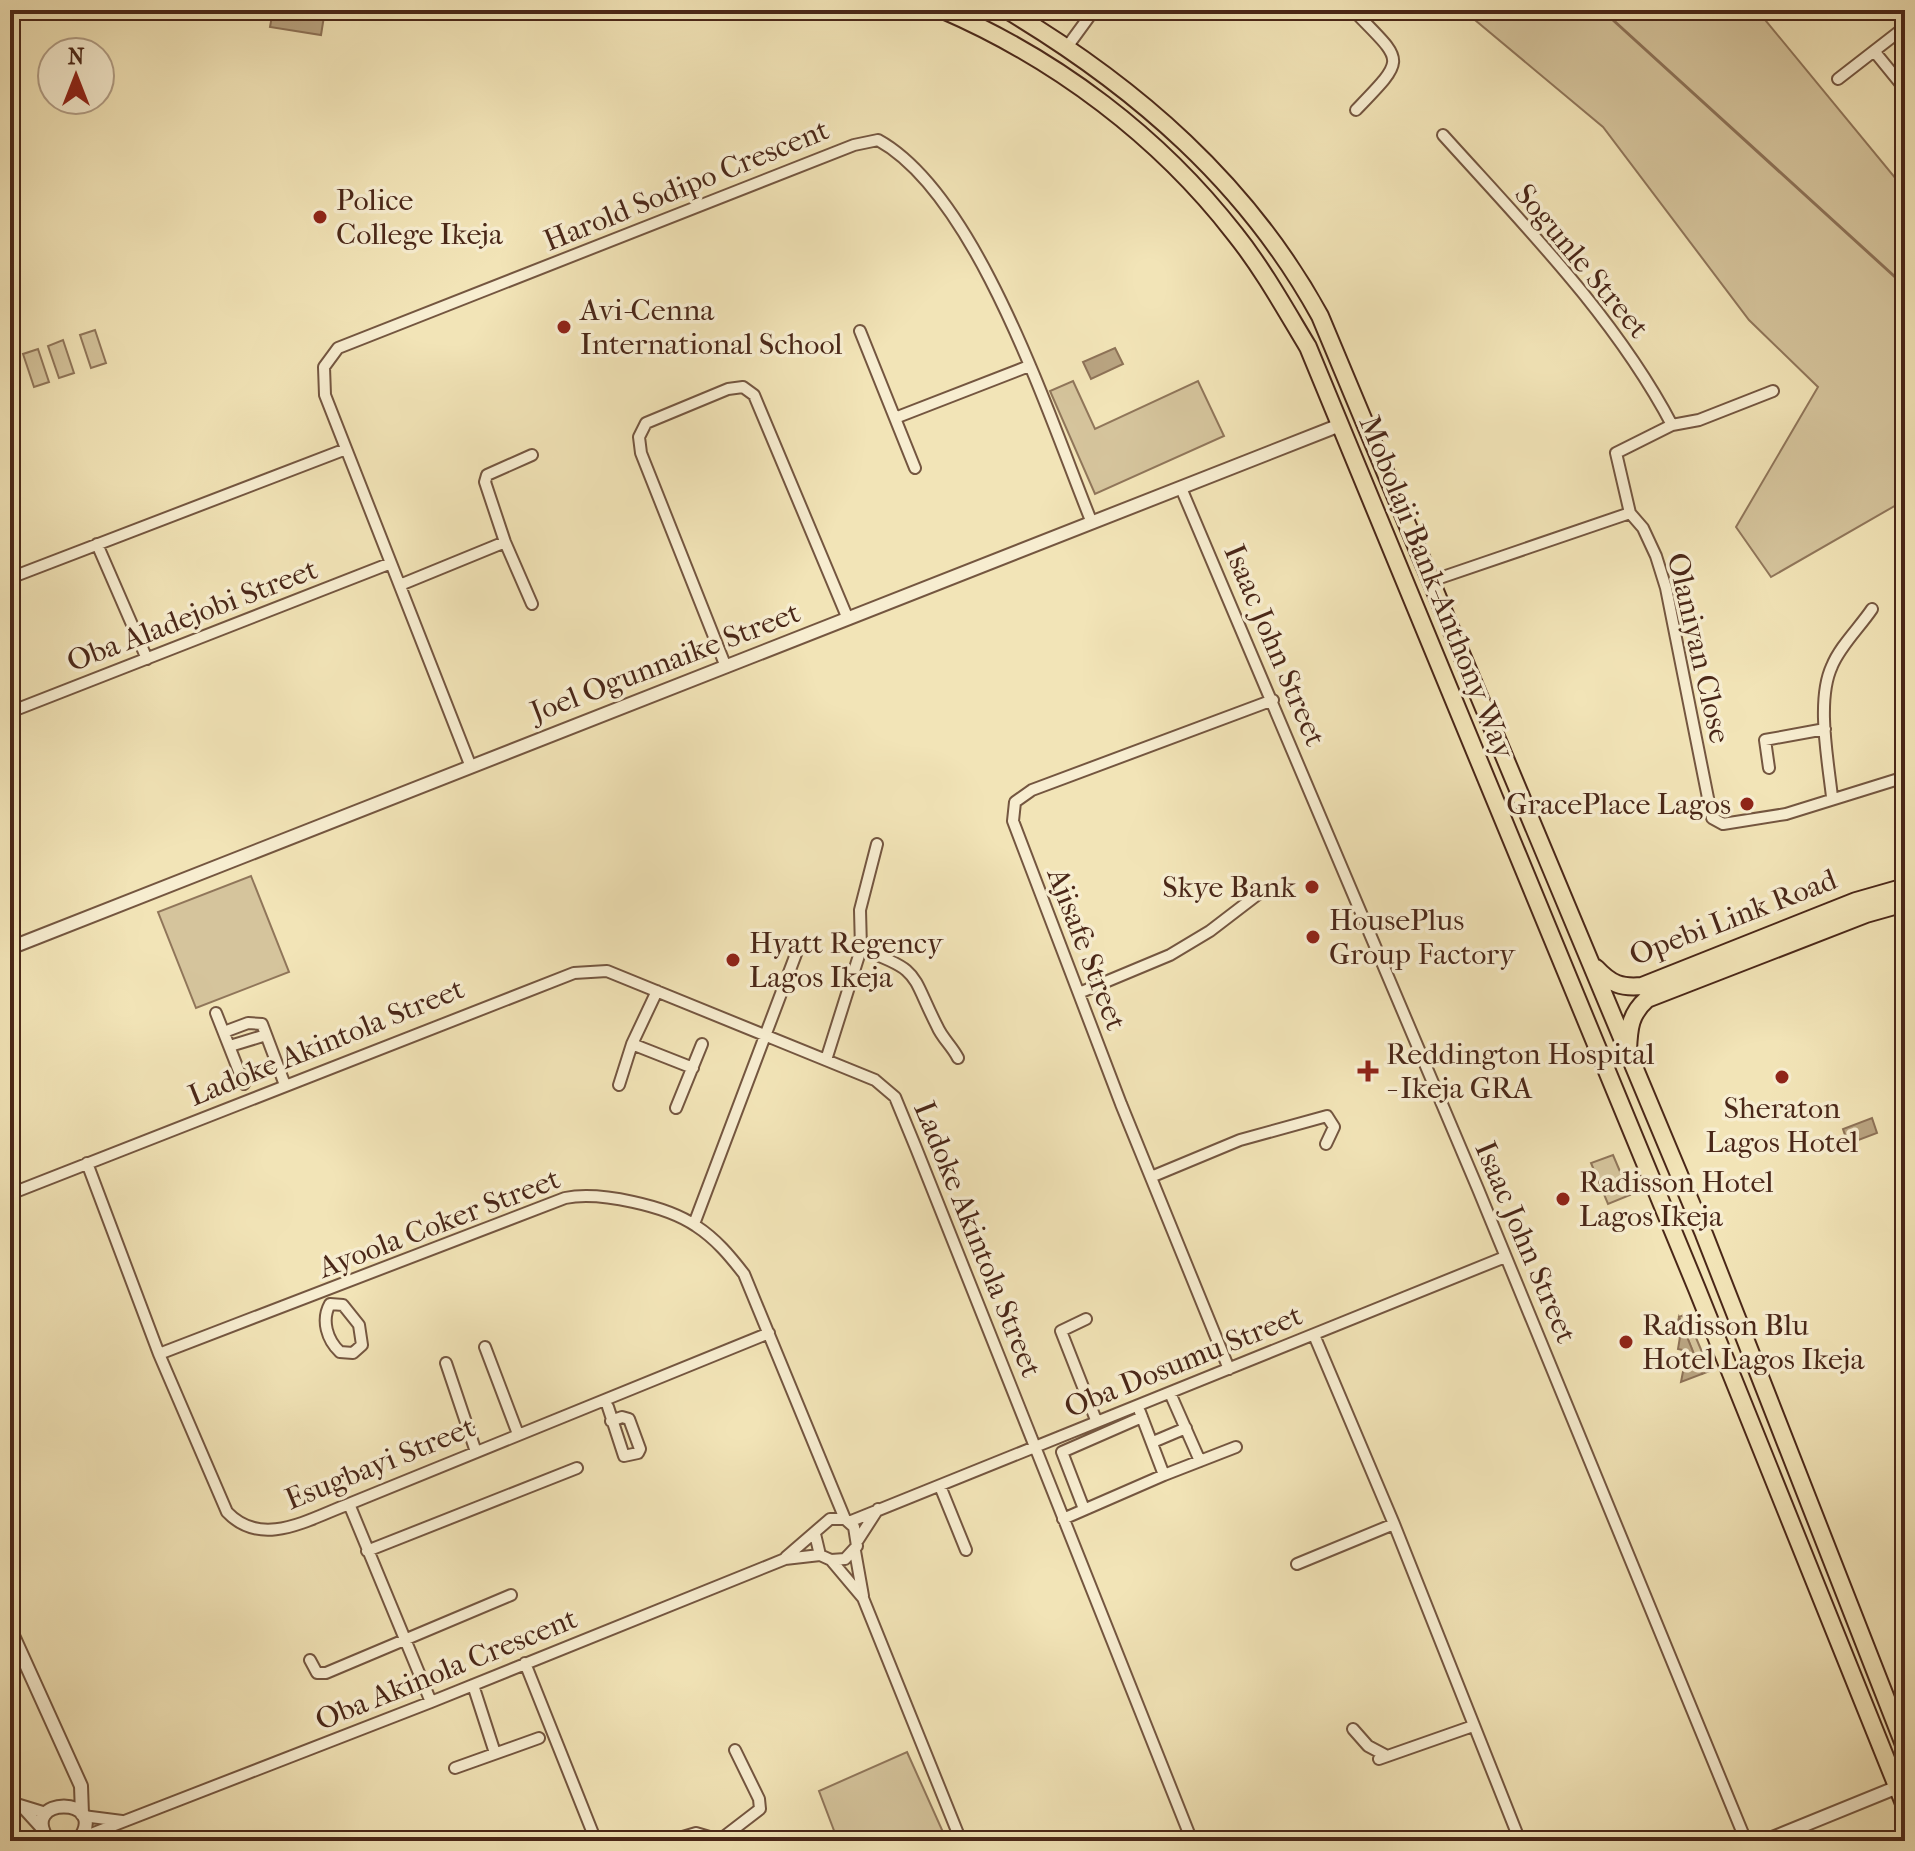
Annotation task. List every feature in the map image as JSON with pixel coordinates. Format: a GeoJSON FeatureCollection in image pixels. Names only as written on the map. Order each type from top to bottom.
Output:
{"type":"FeatureCollection","features":[{"type":"Feature","properties":{"kind":"main road","name":"Mobolaji Bank-Anthony Way"},"geometry":{"type":"LineString","coordinates":[[943,10],[1020,47],[1086,91],[1144,138],[1209,202],[1252,257],[1308,347],[1901,1786],[1905,1806]]}},
{"type":"Feature","properties":{"kind":"main road","name":"Mobolaji Bank-Anthony Way"},"geometry":{"type":"LineString","coordinates":[[1007,10],[1067,47],[1137,97],[1188,143],[1246,208],[1289,265],[1336,352],[1704,1234],[1905,1747]]}},
{"type":"Feature","properties":{"kind":"main road","name":"Opebi Link Road"},"geometry":{"type":"LineString","coordinates":[[1589,962],[1608,982],[1624,988],[1642,986],[1856,901],[1905,887]]}},
{"type":"Feature","properties":{"kind":"main road","name":"Opebi Link Road"},"geometry":{"type":"LineString","coordinates":[[1628,1056],[1629,1026],[1635,1009],[1647,999],[1866,914],[1905,903]]}},
{"type":"Feature","properties":{"kind":"main road"},"geometry":{"type":"LineString","coordinates":[[1677,1242],[1686,1253],[1697,1254],[1702,1250],[1704,1234]]}},
{"type":"Feature","properties":{"kind":"main road"},"geometry":{"type":"LineString","coordinates":[[1697,1289],[1701,1274],[1713,1272],[1721,1278]]}},
{"type":"Feature","properties":{"kind":"street"},"geometry":{"type":"LineString","coordinates":[[1067,47],[1094,10]]}},
{"type":"Feature","properties":{"kind":"street"},"geometry":{"type":"LineString","coordinates":[[1353,10],[1390,49],[1394,61],[1393,72],[1356,110]]}},
{"type":"Feature","properties":{"kind":"street"},"geometry":{"type":"LineString","coordinates":[[1838,79],[1905,27]]}},
{"type":"Feature","properties":{"kind":"street"},"geometry":{"type":"LineString","coordinates":[[1874,51],[1905,89]]}},
{"type":"Feature","properties":{"kind":"street","name":"Sogunle Street"},"geometry":{"type":"LineString","coordinates":[[1443,135],[1561,265],[1647,377],[1672,425]]}},
{"type":"Feature","properties":{"kind":"street","name":"Harold Sodipo Crescent"},"geometry":{"type":"LineString","coordinates":[[471,767],[325,395],[324,367],[338,348],[854,145],[878,140],[903,154],[957,220],[978,255],[1029,366],[1092,523]]}},
{"type":"Feature","properties":{"kind":"street"},"geometry":{"type":"LineString","coordinates":[[860,331],[915,468]]}},
{"type":"Feature","properties":{"kind":"street"},"geometry":{"type":"LineString","coordinates":[[895,418],[1029,366]]}},
{"type":"Feature","properties":{"kind":"street"},"geometry":{"type":"LineString","coordinates":[[726,667],[641,453],[639,437],[646,423],[728,389],[743,387],[754,395],[848,619]]}},
{"type":"Feature","properties":{"kind":"street"},"geometry":{"type":"LineString","coordinates":[[1431,581],[1630,513],[1616,453],[1672,425],[1699,420],[1773,391]]}},
{"type":"Feature","properties":{"kind":"street","name":"Joel Ogunnaike Street"},"geometry":{"type":"LineString","coordinates":[[10,948],[1340,425]]}},
{"type":"Feature","properties":{"kind":"street"},"geometry":{"type":"LineString","coordinates":[[10,578],[346,449]]}},
{"type":"Feature","properties":{"kind":"street"},"geometry":{"type":"LineString","coordinates":[[532,455],[487,475],[488,495],[532,604]]}},
{"type":"Feature","properties":{"kind":"street","name":"Isaac John Street"},"geometry":{"type":"LineString","coordinates":[[1181,488],[1273,700],[1746,1841]]}},
{"type":"Feature","properties":{"kind":"street","name":"Olaniyan Close"},"geometry":{"type":"LineString","coordinates":[[1630,513],[1650,542],[1666,588],[1712,818],[1723,824],[1786,814],[1832,797],[1856,794],[1905,777]]}},
{"type":"Feature","properties":{"kind":"street"},"geometry":{"type":"LineString","coordinates":[[400,585],[505,542]]}},
{"type":"Feature","properties":{"kind":"street"},"geometry":{"type":"LineString","coordinates":[[97,544],[147,659]]}},
{"type":"Feature","properties":{"kind":"street","name":"Oba Aladejobi Street"},"geometry":{"type":"LineString","coordinates":[[10,712],[391,563]]}},
{"type":"Feature","properties":{"kind":"street"},"geometry":{"type":"LineString","coordinates":[[1832,797],[1825,729],[1826,690],[1833,662],[1872,609]]}},
{"type":"Feature","properties":{"kind":"street","name":"Ajisafe Street"},"geometry":{"type":"LineString","coordinates":[[1229,1369],[1013,821],[1015,802],[1032,790],[1273,700]]}},
{"type":"Feature","properties":{"kind":"street"},"geometry":{"type":"LineString","coordinates":[[1769,768],[1765,740],[1825,729]]}},
{"type":"Feature","properties":{"kind":"street"},"geometry":{"type":"LineString","coordinates":[[826,1060],[861,949],[860,910],[877,844]]}},
{"type":"Feature","properties":{"kind":"street"},"geometry":{"type":"LineString","coordinates":[[1079,993],[1170,955],[1210,931],[1257,895]]}},
{"type":"Feature","properties":{"kind":"street"},"geometry":{"type":"LineString","coordinates":[[694,1224],[799,946]]}},
{"type":"Feature","properties":{"kind":"street"},"geometry":{"type":"LineString","coordinates":[[861,949],[891,959],[914,974],[941,1036],[958,1058]]}},
{"type":"Feature","properties":{"kind":"street","name":"Ladoke Akintola Street"},"geometry":{"type":"LineString","coordinates":[[10,1194],[566,974],[607,971],[764,1032],[875,1080],[895,1097],[1192,1841]]}},
{"type":"Feature","properties":{"kind":"street"},"geometry":{"type":"LineString","coordinates":[[619,1085],[632,1044],[657,991]]}},
{"type":"Feature","properties":{"kind":"street"},"geometry":{"type":"LineString","coordinates":[[216,1013],[244,1084]]}},
{"type":"Feature","properties":{"kind":"street"},"geometry":{"type":"LineString","coordinates":[[224,1032],[256,1022],[262,1024],[285,1085]]}},
{"type":"Feature","properties":{"kind":"street"},"geometry":{"type":"LineString","coordinates":[[230,1046],[266,1035]]}},
{"type":"Feature","properties":{"kind":"street"},"geometry":{"type":"LineString","coordinates":[[632,1044],[693,1068]]}},
{"type":"Feature","properties":{"kind":"street"},"geometry":{"type":"LineString","coordinates":[[676,1108],[702,1044]]}},
{"type":"Feature","properties":{"kind":"street"},"geometry":{"type":"LineString","coordinates":[[1151,1177],[1240,1140],[1327,1116],[1334,1127],[1326,1144]]}},
{"type":"Feature","properties":{"kind":"street","name":"Esugbayi Street"},"geometry":{"type":"LineString","coordinates":[[87,1163],[159,1354],[227,1512],[236,1522],[258,1531],[270,1532],[349,1504],[769,1333]]}},
{"type":"Feature","properties":{"kind":"street","name":"Ayoola Coker Street"},"geometry":{"type":"LineString","coordinates":[[159,1354],[422,1251],[584,1194],[600,1194],[694,1224],[726,1251],[744,1274],[847,1520]]}},
{"type":"Feature","properties":{"kind":"street","name":"Oba Dosumu Street"},"geometry":{"type":"LineString","coordinates":[[847,1520],[940,1486],[1096,1420],[1505,1257]]}},
{"type":"Feature","properties":{"kind":"street"},"geometry":{"type":"LineString","coordinates":[[324,1291],[330,1304],[325,1317],[333,1346],[340,1352],[353,1353],[362,1345],[359,1325],[343,1305],[330,1304]]}},
{"type":"Feature","properties":{"kind":"street"},"geometry":{"type":"LineString","coordinates":[[1086,1319],[1061,1331],[1096,1420]]}},
{"type":"Feature","properties":{"kind":"street"},"geometry":{"type":"LineString","coordinates":[[1314,1335],[1394,1524],[1520,1841]]}},
{"type":"Feature","properties":{"kind":"street"},"geometry":{"type":"LineString","coordinates":[[485,1347],[518,1434]]}},
{"type":"Feature","properties":{"kind":"street"},"geometry":{"type":"LineString","coordinates":[[446,1363],[476,1452]]}},
{"type":"Feature","properties":{"kind":"street"},"geometry":{"type":"LineString","coordinates":[[1170,1393],[1200,1461]]}},
{"type":"Feature","properties":{"kind":"street"},"geometry":{"type":"LineString","coordinates":[[608,1407],[611,1421]]}},
{"type":"Feature","properties":{"kind":"street"},"geometry":{"type":"LineString","coordinates":[[1084,1509],[1062,1452],[1141,1414],[1164,1475]]}},
{"type":"Feature","properties":{"kind":"street"},"geometry":{"type":"LineString","coordinates":[[1153,1442],[1186,1428]]}},
{"type":"Feature","properties":{"kind":"street"},"geometry":{"type":"LineString","coordinates":[[1063,1519],[1236,1447]]}},
{"type":"Feature","properties":{"kind":"street"},"geometry":{"type":"LineString","coordinates":[[367,1551],[577,1468]]}},
{"type":"Feature","properties":{"kind":"street"},"geometry":{"type":"LineString","coordinates":[[940,1486],[966,1550]]}},
{"type":"Feature","properties":{"kind":"street"},"geometry":{"type":"LineString","coordinates":[[349,1504],[431,1702]]}},
{"type":"Feature","properties":{"kind":"street"},"geometry":{"type":"LineString","coordinates":[[831,1560],[845,1559],[857,1546],[878,1509]]}},
{"type":"Feature","properties":{"kind":"street"},"geometry":{"type":"LineString","coordinates":[[785,1559],[815,1534],[823,1523],[847,1520],[857,1546],[863,1598],[961,1841]]}},
{"type":"Feature","properties":{"kind":"street"},"geometry":{"type":"LineString","coordinates":[[1297,1564],[1394,1524]]}},
{"type":"Feature","properties":{"kind":"street"},"geometry":{"type":"LineString","coordinates":[[815,1534],[820,1555]]}},
{"type":"Feature","properties":{"kind":"street"},"geometry":{"type":"LineString","coordinates":[[785,1559],[820,1555],[831,1560],[863,1598]]}},
{"type":"Feature","properties":{"kind":"street","name":"Oba Akinola Crescent"},"geometry":{"type":"LineString","coordinates":[[80,1840],[785,1559]]}},
{"type":"Feature","properties":{"kind":"street"},"geometry":{"type":"LineString","coordinates":[[310,1660],[317,1673],[326,1673],[511,1595]]}},
{"type":"Feature","properties":{"kind":"street"},"geometry":{"type":"LineString","coordinates":[[10,1629],[82,1793],[85,1828],[80,1840]]}},
{"type":"Feature","properties":{"kind":"street"},"geometry":{"type":"LineString","coordinates":[[525,1663],[596,1841]]}},
{"type":"Feature","properties":{"kind":"street"},"geometry":{"type":"LineString","coordinates":[[473,1685],[495,1753]]}},
{"type":"Feature","properties":{"kind":"street"},"geometry":{"type":"LineString","coordinates":[[1353,1729],[1382,1757],[1473,1726]]}},
{"type":"Feature","properties":{"kind":"street"},"geometry":{"type":"LineString","coordinates":[[455,1768],[539,1738]]}},
{"type":"Feature","properties":{"kind":"street"},"geometry":{"type":"LineString","coordinates":[[669,1841],[696,1833],[722,1840],[760,1809],[759,1799],[735,1750]]}},
{"type":"Feature","properties":{"kind":"street"},"geometry":{"type":"LineString","coordinates":[[10,1802],[46,1813],[63,1805],[74,1790],[74,1776]]}},
{"type":"Feature","properties":{"kind":"street"},"geometry":{"type":"LineString","coordinates":[[1765,1841],[1901,1786]]}},
{"type":"Feature","properties":{"kind":"street"},"geometry":{"type":"LineString","coordinates":[[63,1805],[82,1815]]}},
{"type":"Feature","properties":{"kind":"street"},"geometry":{"type":"LineString","coordinates":[[23,1808],[44,1836]]}},
{"type":"Feature","properties":{"kind":"street"},"geometry":{"type":"LineString","coordinates":[[44,1836],[46,1813]]}},
{"type":"Feature","properties":{"kind":"street","name":"Oba Akinola Crescent"},"geometry":{"type":"LineString","coordinates":[[82,1815],[124,1821]]}},
{"type":"Feature","properties":{"kind":"shaded area"},"geometry":{"type":"Polygon","coordinates":[[[273,10],[311,15],[312,10],[325,10],[321,35],[270,27],[273,10]]]}},
{"type":"Feature","properties":{"kind":"shaded area"},"geometry":{"type":"Polygon","coordinates":[[[1463,10],[1757,10],[1896,179],[1905,184],[1905,500],[1771,577],[1736,527],[1818,387],[1749,320],[1603,127],[1463,10]]]}},
{"type":"Feature","properties":{"kind":"shaded area"},"geometry":{"type":"Polygon","coordinates":[[[95,330],[106,363],[91,368],[80,335],[95,330]]]}},
{"type":"Feature","properties":{"kind":"shaded area"},"geometry":{"type":"Polygon","coordinates":[[[63,340],[74,373],[59,378],[48,346],[63,340]]]}},
{"type":"Feature","properties":{"kind":"shaded area"},"geometry":{"type":"Polygon","coordinates":[[[1115,348],[1123,364],[1091,379],[1083,362],[1115,348]]]}},
{"type":"Feature","properties":{"kind":"shaded area"},"geometry":{"type":"Polygon","coordinates":[[[38,349],[49,382],[34,387],[23,354],[38,349]]]}},
{"type":"Feature","properties":{"kind":"shaded area"},"geometry":{"type":"Polygon","coordinates":[[[1073,381],[1095,429],[1198,381],[1224,436],[1095,494],[1050,391],[1073,381]]]}},
{"type":"Feature","properties":{"kind":"shaded area"},"geometry":{"type":"Polygon","coordinates":[[[251,876],[289,972],[196,1008],[158,912],[251,876]]]}},
{"type":"Feature","properties":{"kind":"shaded area"},"geometry":{"type":"Polygon","coordinates":[[[1872,1118],[1877,1133],[1848,1144],[1843,1129],[1872,1118]]]}},
{"type":"Feature","properties":{"kind":"shaded area"},"geometry":{"type":"Polygon","coordinates":[[[1613,1155],[1630,1195],[1608,1204],[1591,1163],[1613,1155]]]}},
{"type":"Feature","properties":{"kind":"shaded area"},"geometry":{"type":"Polygon","coordinates":[[[1686,1314],[1710,1371],[1702,1374],[1679,1317],[1686,1314]]]}},
{"type":"Feature","properties":{"kind":"shaded area"},"geometry":{"type":"Polygon","coordinates":[[[1679,1317],[1702,1374],[1681,1382],[1687,1351],[1678,1349],[1680,1337],[1675,1335],[1679,1317]]]}},
{"type":"Feature","properties":{"kind":"shaded area"},"geometry":{"type":"Polygon","coordinates":[[[907,1752],[947,1841],[838,1841],[819,1791],[907,1752]]]}},
{"type":"Feature","properties":{"kind":"waterway"},"geometry":{"type":"LineString","coordinates":[[1602,10],[1905,286]]}},
{"type":"Feature","properties":{"kind":"place","name":"Police College Ikeja"},"geometry":{"type":"Point","coordinates":[320,217]}},
{"type":"Feature","properties":{"kind":"place","name":"Avi-Cenna International School"},"geometry":{"type":"Point","coordinates":[564,327]}},
{"type":"Feature","properties":{"kind":"place","name":"GracePlace Lagos"},"geometry":{"type":"Point","coordinates":[1747,804]}},
{"type":"Feature","properties":{"kind":"place","name":"Skye Bank"},"geometry":{"type":"Point","coordinates":[1312,887]}},
{"type":"Feature","properties":{"kind":"place","name":"HousePlus Group Factory"},"geometry":{"type":"Point","coordinates":[1313,937]}},
{"type":"Feature","properties":{"kind":"place","name":"Hyatt Regency Lagos Ikeja"},"geometry":{"type":"Point","coordinates":[733,960]}},
{"type":"Feature","properties":{"kind":"place","name":"Reddington Hospital - Ikeja GRA"},"geometry":{"type":"Point","coordinates":[1368,1071]}},
{"type":"Feature","properties":{"kind":"place","name":"Sheraton Lagos Hotel"},"geometry":{"type":"Point","coordinates":[1782,1077]}},
{"type":"Feature","properties":{"kind":"place","name":"Radisson Hotel Lagos Ikeja"},"geometry":{"type":"Point","coordinates":[1563,1199]}},
{"type":"Feature","properties":{"kind":"place","name":"Radisson Blu Hotel Lagos Ikeja"},"geometry":{"type":"Point","coordinates":[1626,1342]}}]}
